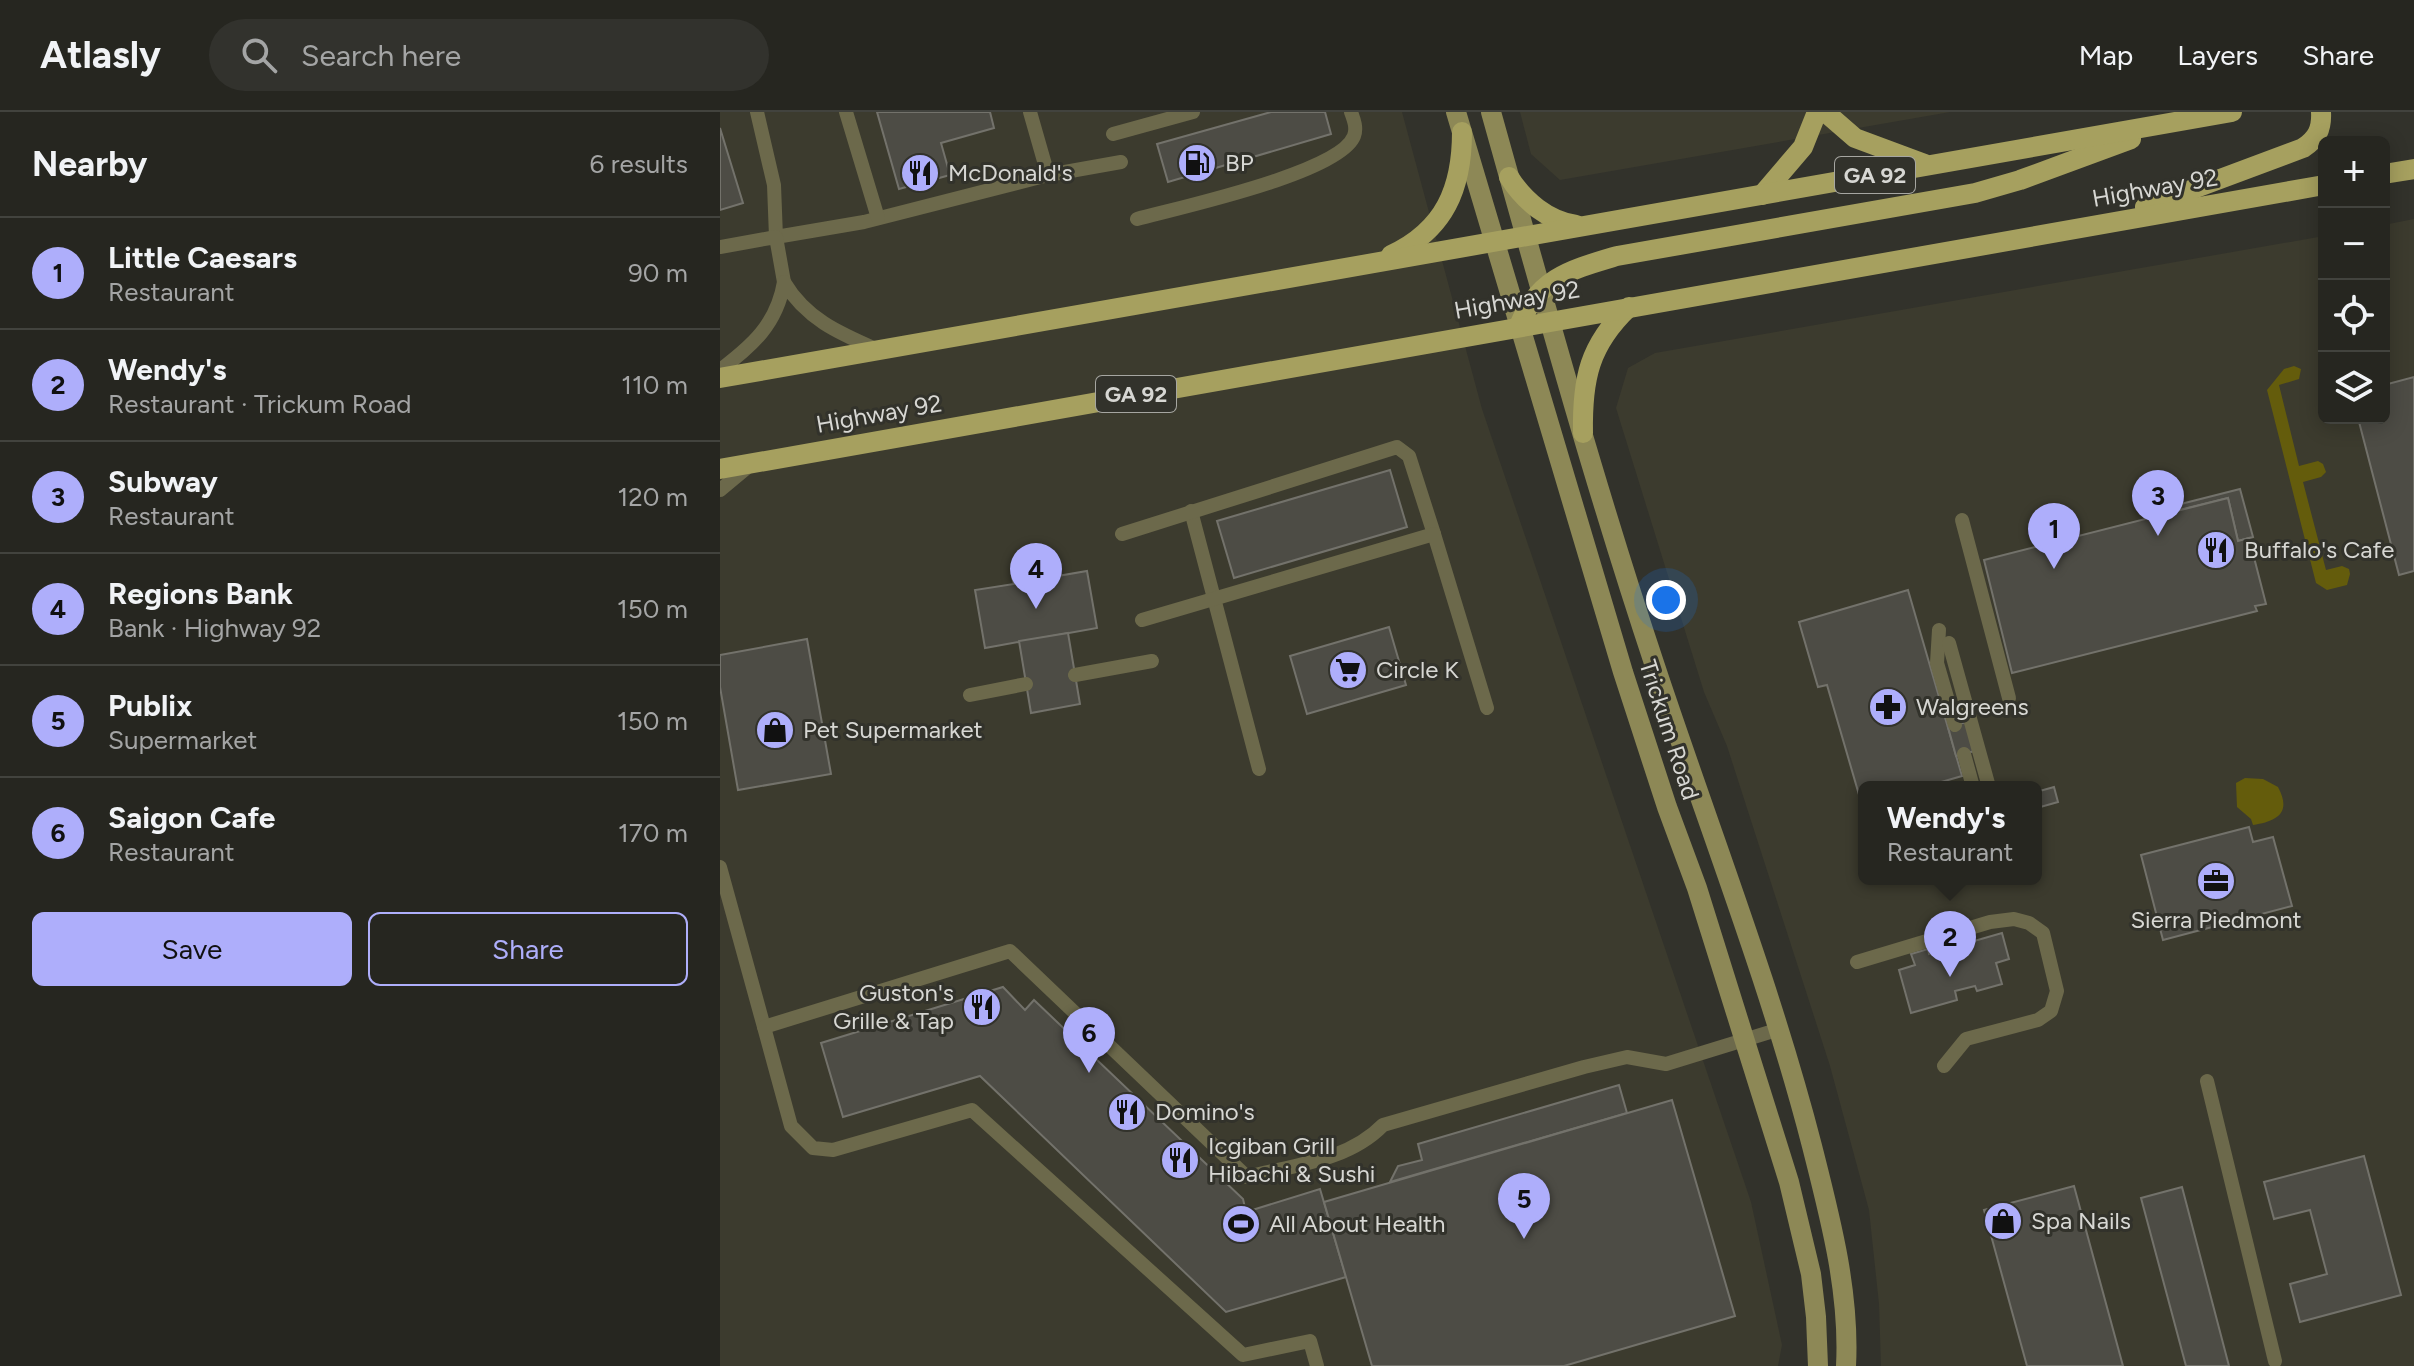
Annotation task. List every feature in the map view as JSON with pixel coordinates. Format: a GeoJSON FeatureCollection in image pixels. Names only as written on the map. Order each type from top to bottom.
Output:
{"type":"FeatureCollection","features":[{"type":"Feature","properties":{"kind":"main road"},"geometry":{"type":"LineString","coordinates":[[1762,195],[1803,147],[1817,112]]}},
{"type":"Feature","properties":{"kind":"main road"},"geometry":{"type":"LineString","coordinates":[[1825,112],[1855,138],[1929,165]]}},
{"type":"Feature","properties":{"kind":"main road","name":"GA 92"},"geometry":{"type":"LineString","coordinates":[[720,378],[2228,112]]}},
{"type":"Feature","properties":{"kind":"main road"},"geometry":{"type":"LineString","coordinates":[[2092,226],[2303,148],[2318,133],[2321,112]]}},
{"type":"Feature","properties":{"kind":"main road"},"geometry":{"type":"LineString","coordinates":[[1373,263],[1400,251],[1418,237],[1448,204],[1458,183],[1462,160],[1459,122]]}},
{"type":"Feature","properties":{"kind":"main road"},"geometry":{"type":"LineString","coordinates":[[1519,326],[1527,304],[1540,289],[1585,266],[1617,256],[1975,193],[2065,165],[2166,124]]}},
{"type":"Feature","properties":{"kind":"main road"},"geometry":{"type":"LineString","coordinates":[[2390,173],[2414,169]]}},
{"type":"Feature","properties":{"kind":"main road"},"geometry":{"type":"LineString","coordinates":[[1509,177],[1518,191],[1544,213],[1572,225],[1584,226]]}},
{"type":"Feature","properties":{"kind":"main road","name":"Highway 92"},"geometry":{"type":"LineString","coordinates":[[720,469],[2318,186]]}},
{"type":"Feature","properties":{"kind":"main road"},"geometry":{"type":"LineString","coordinates":[[1583,433],[1582,408],[1590,362],[1602,337],[1630,307]]}},
{"type":"Feature","properties":{"kind":"street","name":"Trickum Road"},"geometry":{"type":"LineString","coordinates":[[1491,112],[1549,321],[1654,664],[1780,1029],[1828,1208],[1845,1313],[1846,1366]]}},
{"type":"Feature","properties":{"kind":"street","name":"Trickum Road"},"geometry":{"type":"LineString","coordinates":[[1459,122],[1623,672],[1697,888],[1800,1221],[1813,1288],[1818,1366]]}},
{"type":"Feature","properties":{"kind":"lane"},"geometry":{"type":"LineString","coordinates":[[720,370],[769,326],[781,300],[784,282],[776,237],[774,185],[757,112]]}},
{"type":"Feature","properties":{"kind":"lane"},"geometry":{"type":"LineString","coordinates":[[846,112],[878,218]]}},
{"type":"Feature","properties":{"kind":"lane"},"geometry":{"type":"LineString","coordinates":[[1030,112],[1048,175]]}},
{"type":"Feature","properties":{"kind":"lane"},"geometry":{"type":"LineString","coordinates":[[1113,134],[1193,112]]}},
{"type":"Feature","properties":{"kind":"lane"},"geometry":{"type":"LineString","coordinates":[[1137,219],[1290,176],[1329,160],[1344,150],[1354,136],[1351,112]]}},
{"type":"Feature","properties":{"kind":"lane"},"geometry":{"type":"LineString","coordinates":[[720,247],[878,218],[1048,175],[1121,162]]}},
{"type":"Feature","properties":{"kind":"lane"},"geometry":{"type":"LineString","coordinates":[[784,282],[794,298],[821,323],[878,350]]}},
{"type":"Feature","properties":{"kind":"lane"},"geometry":{"type":"LineString","coordinates":[[1122,534],[1397,447],[1409,456],[1487,708]]}},
{"type":"Feature","properties":{"kind":"lane"},"geometry":{"type":"LineString","coordinates":[[720,490],[754,463]]}},
{"type":"Feature","properties":{"kind":"lane"},"geometry":{"type":"LineString","coordinates":[[1191,511],[1259,769]]}},
{"type":"Feature","properties":{"kind":"lane"},"geometry":{"type":"LineString","coordinates":[[1962,520],[2009,698]]}},
{"type":"Feature","properties":{"kind":"lane"},"geometry":{"type":"LineString","coordinates":[[1142,620],[1434,534]]}},
{"type":"Feature","properties":{"kind":"lane"},"geometry":{"type":"LineString","coordinates":[[1939,630],[1937,663],[1955,725]]}},
{"type":"Feature","properties":{"kind":"lane"},"geometry":{"type":"LineString","coordinates":[[1949,643],[1987,781]]}},
{"type":"Feature","properties":{"kind":"lane"},"geometry":{"type":"LineString","coordinates":[[1075,675],[1152,661]]}},
{"type":"Feature","properties":{"kind":"lane"},"geometry":{"type":"LineString","coordinates":[[970,695],[1026,684]]}},
{"type":"Feature","properties":{"kind":"lane"},"geometry":{"type":"LineString","coordinates":[[1964,754],[1971,781]]}},
{"type":"Feature","properties":{"kind":"lane"},"geometry":{"type":"LineString","coordinates":[[720,867],[791,1126],[813,1148],[833,1150],[972,1110],[1243,1355],[1310,1341],[1317,1366]]}},
{"type":"Feature","properties":{"kind":"lane"},"geometry":{"type":"LineString","coordinates":[[1857,962],[1990,922],[2014,919],[2029,923],[2043,933],[2057,991],[2051,1011],[2038,1020],[1966,1039],[1944,1066]]}},
{"type":"Feature","properties":{"kind":"lane"},"geometry":{"type":"LineString","coordinates":[[764,1027],[1010,951],[1247,1177],[1346,1153],[1367,1141],[1383,1125],[1584,1067],[1627,1057],[1666,1064],[1780,1029]]}},
{"type":"Feature","properties":{"kind":"lane"},"geometry":{"type":"LineString","coordinates":[[2207,1081],[2275,1361]]}},
{"type":"Feature","properties":{"kind":"shaded area"},"geometry":{"type":"Polygon","coordinates":[[[720,112],[1402,112],[1482,409],[1751,1202],[1782,1345],[1778,1366],[720,1366],[720,112]]]}},
{"type":"Feature","properties":{"kind":"shaded area"},"geometry":{"type":"Polygon","coordinates":[[[1520,112],[1950,112],[1560,180],[1531,154],[1520,112]]]}},
{"type":"Feature","properties":{"kind":"shaded area"},"geometry":{"type":"Polygon","coordinates":[[[2414,219],[2414,1366],[1881,1366],[1879,1304],[1869,1210],[1830,1066],[1727,746],[1704,692],[1616,408],[1628,368],[1655,353],[2318,237],[2318,424],[2390,424],[2390,224],[2414,219]]]}},
{"type":"Feature","properties":{"kind":"shaded area"},"geometry":{"type":"Polygon","coordinates":[[[2294,366],[2301,369],[2299,379],[2279,385],[2299,466],[2318,461],[2326,472],[2321,477],[2303,482],[2326,570],[2342,566],[2349,569],[2350,574],[2347,585],[2327,590],[2316,583],[2267,390],[2284,369],[2294,366]]]}},
{"type":"Feature","properties":{"kind":"shaded area"},"geometry":{"type":"Polygon","coordinates":[[[2245,778],[2263,779],[2278,787],[2283,803],[2280,814],[2253,825],[2251,819],[2237,807],[2236,783],[2245,778]]]}},
{"type":"Feature","properties":{"kind":"building"},"geometry":{"type":"Polygon","coordinates":[[[877,112],[990,112],[994,128],[941,143],[950,175],[899,189],[877,112]]]}},
{"type":"Feature","properties":{"kind":"building","name":"BP"},"geometry":{"type":"Polygon","coordinates":[[[1271,112],[1325,112],[1331,134],[1168,182],[1157,144],[1271,112]]]}},
{"type":"Feature","properties":{"kind":"building"},"geometry":{"type":"Polygon","coordinates":[[[720,128],[743,203],[720,210],[720,128]]]}},
{"type":"Feature","properties":{"kind":"building"},"geometry":{"type":"Polygon","coordinates":[[[2414,377],[2414,571],[2399,575],[2360,424],[2390,424],[2390,383],[2414,377]]]}},
{"type":"Feature","properties":{"kind":"building"},"geometry":{"type":"Polygon","coordinates":[[[1390,470],[1407,527],[1234,578],[1217,521],[1390,470]]]}},
{"type":"Feature","properties":{"kind":"building"},"geometry":{"type":"Polygon","coordinates":[[[2240,489],[2253,537],[2238,541],[2228,498],[2171,512],[2169,507],[2240,489]]]}},
{"type":"Feature","properties":{"kind":"building"},"geometry":{"type":"Polygon","coordinates":[[[2228,498],[2238,541],[2249,538],[2266,604],[2255,606],[2257,611],[2012,673],[1984,560],[2228,498]]]}},
{"type":"Feature","properties":{"kind":"building"},"geometry":{"type":"Polygon","coordinates":[[[1045,571],[1046,578],[1087,571],[1097,628],[985,648],[975,590],[1014,584],[1012,577],[1045,571]]]}},
{"type":"Feature","properties":{"kind":"building","name":"Walgreens"},"geometry":{"type":"Polygon","coordinates":[[[1908,590],[1962,776],[1945,781],[1858,781],[1858,791],[1827,685],[1818,687],[1799,622],[1908,590]]]}},
{"type":"Feature","properties":{"kind":"building","name":"Circle K"},"geometry":{"type":"Polygon","coordinates":[[[1389,627],[1406,685],[1307,714],[1290,656],[1389,627]]]}},
{"type":"Feature","properties":{"kind":"building"},"geometry":{"type":"Polygon","coordinates":[[[1068,633],[1080,704],[1031,713],[1019,641],[1068,633]]]}},
{"type":"Feature","properties":{"kind":"building","name":"Pet Supermarket"},"geometry":{"type":"Polygon","coordinates":[[[807,639],[831,774],[738,790],[720,687],[720,655],[807,639]]]}},
{"type":"Feature","properties":{"kind":"building"},"geometry":{"type":"Polygon","coordinates":[[[1970,721],[1978,750],[1956,756],[1948,727],[1970,721]]]}},
{"type":"Feature","properties":{"kind":"building"},"geometry":{"type":"Polygon","coordinates":[[[2054,787],[2058,802],[2042,807],[2042,790],[2054,787]]]}},
{"type":"Feature","properties":{"kind":"building","name":"Sierra Piedmont"},"geometry":{"type":"Polygon","coordinates":[[[2249,827],[2253,842],[2273,837],[2292,906],[2163,940],[2141,855],[2249,827]]]}},
{"type":"Feature","properties":{"kind":"building"},"geometry":{"type":"Polygon","coordinates":[[[2002,933],[2009,959],[1996,963],[2002,984],[1977,991],[1975,986],[1955,991],[1957,1000],[1911,1013],[1899,970],[1915,965],[1911,954],[1928,949],[1929,954],[2002,933]]]}},
{"type":"Feature","properties":{"kind":"building"},"geometry":{"type":"Polygon","coordinates":[[[1003,987],[1025,1010],[1034,1000],[1243,1199],[1246,1212],[1320,1189],[1346,1277],[1226,1312],[980,1076],[843,1117],[821,1043],[1003,987]]]}},
{"type":"Feature","properties":{"kind":"building"},"geometry":{"type":"Polygon","coordinates":[[[1619,1085],[1627,1113],[1390,1182],[1398,1166],[1422,1160],[1418,1144],[1619,1085]]]}},
{"type":"Feature","properties":{"kind":"building"},"geometry":{"type":"Polygon","coordinates":[[[1672,1100],[1735,1316],[1564,1366],[1372,1366],[1324,1202],[1672,1100]]]}},
{"type":"Feature","properties":{"kind":"building"},"geometry":{"type":"Polygon","coordinates":[[[2364,1156],[2401,1295],[2300,1322],[2290,1284],[2327,1274],[2310,1210],[2274,1219],[2264,1182],[2364,1156]]]}},
{"type":"Feature","properties":{"kind":"building"},"geometry":{"type":"Polygon","coordinates":[[[2074,1186],[2123,1366],[2027,1366],[1984,1210],[2074,1186]]]}},
{"type":"Feature","properties":{"kind":"building"},"geometry":{"type":"Polygon","coordinates":[[[2182,1187],[2229,1366],[2186,1366],[2141,1198],[2182,1187]]]}},
{"type":"Feature","properties":{"kind":"place","name":"BP"},"geometry":{"type":"Point","coordinates":[1197,163]}},
{"type":"Feature","properties":{"kind":"place","name":"McDonald's"},"geometry":{"type":"Point","coordinates":[920,173]}},
{"type":"Feature","properties":{"kind":"place","name":"Subway"},"geometry":{"type":"Point","coordinates":[2158,536]}},
{"type":"Feature","properties":{"kind":"place","name":"Buffalo's Cafe"},"geometry":{"type":"Point","coordinates":[2216,550]}},
{"type":"Feature","properties":{"kind":"place","name":"Little Caesars"},"geometry":{"type":"Point","coordinates":[2054,569]}},
{"type":"Feature","properties":{"kind":"place","name":"Regions Bank"},"geometry":{"type":"Point","coordinates":[1036,609]}},
{"type":"Feature","properties":{"kind":"place","name":"Circle K"},"geometry":{"type":"Point","coordinates":[1348,670]}},
{"type":"Feature","properties":{"kind":"place","name":"Walgreens"},"geometry":{"type":"Point","coordinates":[1888,707]}},
{"type":"Feature","properties":{"kind":"place","name":"Pet Supermarket"},"geometry":{"type":"Point","coordinates":[775,730]}},
{"type":"Feature","properties":{"kind":"place","name":"Sierra Piedmont"},"geometry":{"type":"Point","coordinates":[2216,881]}},
{"type":"Feature","properties":{"kind":"place","name":"Wendy's"},"geometry":{"type":"Point","coordinates":[1950,977]}},
{"type":"Feature","properties":{"kind":"place","name":"Guston's Grille & Tap"},"geometry":{"type":"Point","coordinates":[982,1007]}},
{"type":"Feature","properties":{"kind":"place","name":"Saigon Cafe"},"geometry":{"type":"Point","coordinates":[1089,1073]}},
{"type":"Feature","properties":{"kind":"place","name":"Domino's"},"geometry":{"type":"Point","coordinates":[1127,1112]}},
{"type":"Feature","properties":{"kind":"place","name":"Icgiban Grill Hibachi & Sushi"},"geometry":{"type":"Point","coordinates":[1180,1160]}},
{"type":"Feature","properties":{"kind":"place","name":"Spa Nails"},"geometry":{"type":"Point","coordinates":[2003,1221]}},
{"type":"Feature","properties":{"kind":"place","name":"All About Health"},"geometry":{"type":"Point","coordinates":[1241,1224]}},
{"type":"Feature","properties":{"kind":"place","name":"Publix"},"geometry":{"type":"Point","coordinates":[1524,1239]}}]}
